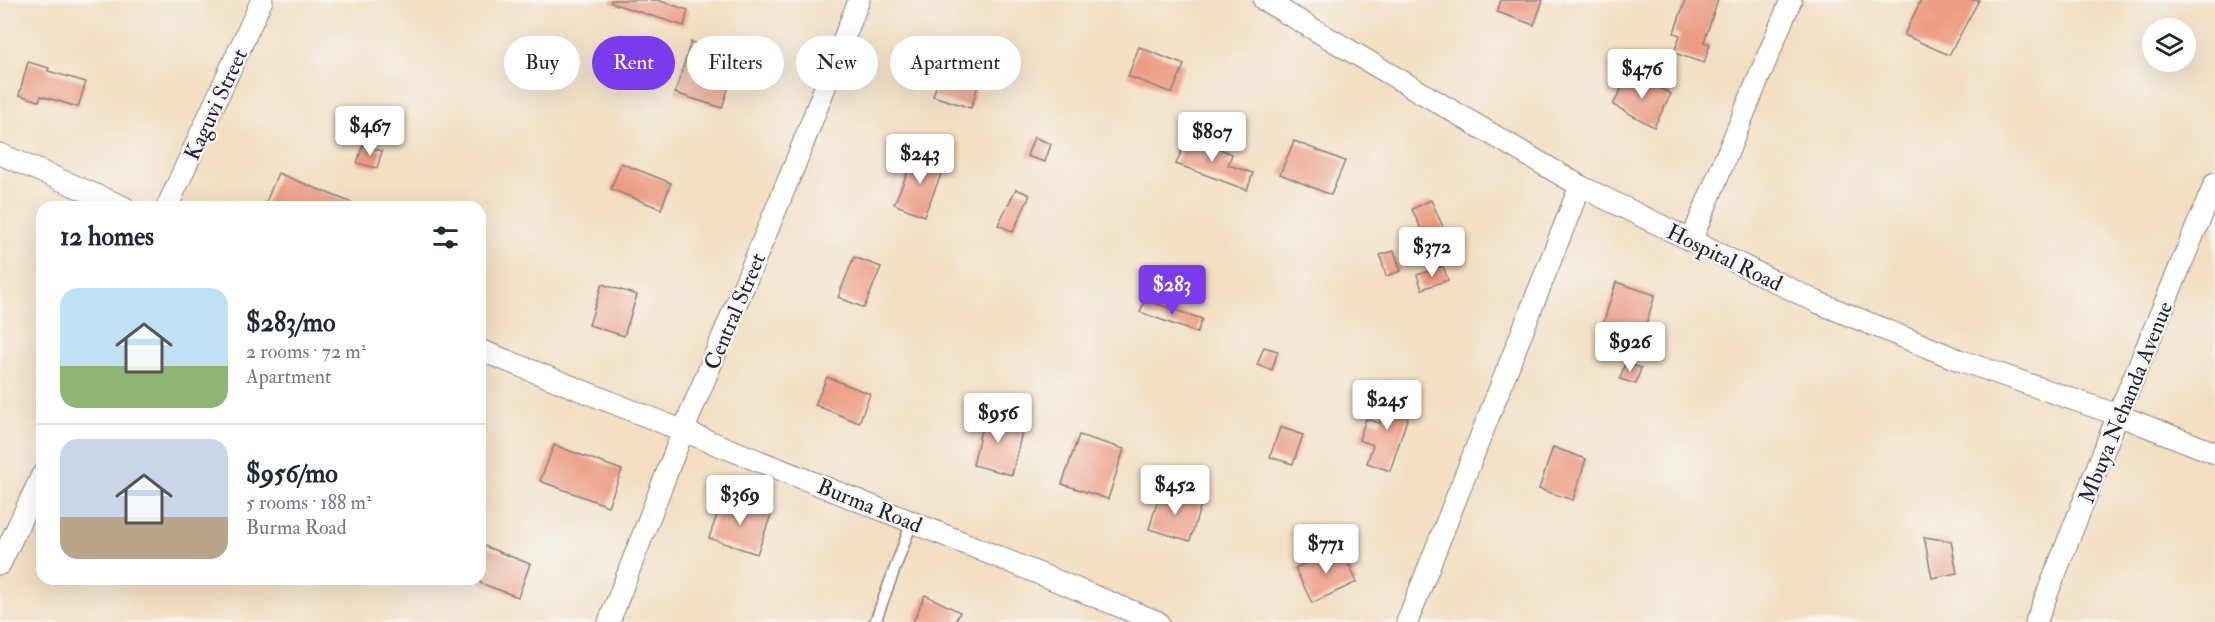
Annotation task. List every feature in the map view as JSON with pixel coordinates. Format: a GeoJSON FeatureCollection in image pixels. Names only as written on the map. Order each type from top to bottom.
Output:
{"type":"FeatureCollection","features":[{"type":"Feature","properties":{"kind":"street","name":"Kaguvi Street"},"geometry":{"type":"LineString","coordinates":[[170,201],[262,0]]}},
{"type":"Feature","properties":{"kind":"street","name":"Central Street"},"geometry":{"type":"LineString","coordinates":[[609,622],[683,431],[795,164],[859,0]]}},
{"type":"Feature","properties":{"kind":"street","name":"Hospital Road"},"geometry":{"type":"LineString","coordinates":[[1264,0],[1580,186],[1818,302],[1948,356],[2118,415],[2215,453]]}},
{"type":"Feature","properties":{"kind":"street"},"geometry":{"type":"LineString","coordinates":[[1691,241],[1791,0]]}},
{"type":"Feature","properties":{"kind":"street"},"geometry":{"type":"LineString","coordinates":[[0,154],[110,201]]}},
{"type":"Feature","properties":{"kind":"street","name":"Mbuya Nehanda Avenue"},"geometry":{"type":"LineString","coordinates":[[2036,622],[2118,415],[2215,183]]}},
{"type":"Feature","properties":{"kind":"street"},"geometry":{"type":"LineString","coordinates":[[1407,622],[1580,186]]}},
{"type":"Feature","properties":{"kind":"street","name":"Burma Road"},"geometry":{"type":"LineString","coordinates":[[486,352],[1158,622]]}},
{"type":"Feature","properties":{"kind":"street"},"geometry":{"type":"LineString","coordinates":[[0,564],[36,488]]}},
{"type":"Feature","properties":{"kind":"lane"},"geometry":{"type":"LineString","coordinates":[[875,622],[912,522]]}},
{"type":"Feature","properties":{"kind":"building"},"geometry":{"type":"Polygon","coordinates":[[[611,0],[657,0],[688,10],[684,26],[611,3],[611,0]]]}},
{"type":"Feature","properties":{"kind":"building"},"geometry":{"type":"Polygon","coordinates":[[[1501,0],[1543,0],[1534,25],[1497,12],[1501,0]]]}},
{"type":"Feature","properties":{"kind":"building"},"geometry":{"type":"Polygon","coordinates":[[[1685,0],[1718,0],[1704,42],[1710,44],[1704,63],[1674,53],[1680,35],[1674,33],[1685,0]]]}},
{"type":"Feature","properties":{"kind":"building"},"geometry":{"type":"Polygon","coordinates":[[[1921,0],[1979,0],[1949,55],[1904,35],[1921,0]]]}},
{"type":"Feature","properties":{"kind":"building"},"geometry":{"type":"Polygon","coordinates":[[[1139,47],[1184,65],[1172,93],[1128,76],[1139,47]]]}},
{"type":"Feature","properties":{"kind":"building"},"geometry":{"type":"Polygon","coordinates":[[[687,55],[687,90],[728,90],[722,108],[675,93],[687,55]]]}},
{"type":"Feature","properties":{"kind":"building"},"geometry":{"type":"Polygon","coordinates":[[[28,62],[49,68],[48,71],[86,82],[78,107],[41,96],[39,101],[19,95],[28,62]]]}},
{"type":"Feature","properties":{"kind":"building"},"geometry":{"type":"Polygon","coordinates":[[[1630,72],[1671,94],[1654,127],[1613,105],[1630,72]]]}},
{"type":"Feature","properties":{"kind":"building"},"geometry":{"type":"Polygon","coordinates":[[[935,90],[977,90],[971,108],[933,96],[935,90]]]}},
{"type":"Feature","properties":{"kind":"building"},"geometry":{"type":"Polygon","coordinates":[[[358,109],[377,116],[369,136],[351,129],[358,109]]]}},
{"type":"Feature","properties":{"kind":"building"},"geometry":{"type":"Polygon","coordinates":[[[1188,136],[1232,154],[1228,165],[1253,173],[1247,190],[1176,164],[1188,136]]]}},
{"type":"Feature","properties":{"kind":"building"},"geometry":{"type":"Polygon","coordinates":[[[1034,137],[1051,144],[1045,162],[1027,156],[1034,137]]]}},
{"type":"Feature","properties":{"kind":"building"},"geometry":{"type":"Polygon","coordinates":[[[1294,141],[1345,161],[1331,195],[1280,174],[1294,141]]]}},
{"type":"Feature","properties":{"kind":"building"},"geometry":{"type":"Polygon","coordinates":[[[363,145],[382,151],[377,168],[357,163],[363,145]]]}},
{"type":"Feature","properties":{"kind":"building"},"geometry":{"type":"Polygon","coordinates":[[[916,153],[945,165],[924,216],[894,204],[916,153]]]}},
{"type":"Feature","properties":{"kind":"building"},"geometry":{"type":"Polygon","coordinates":[[[621,163],[671,183],[661,209],[611,189],[621,163]]]}},
{"type":"Feature","properties":{"kind":"building"},"geometry":{"type":"Polygon","coordinates":[[[278,173],[348,201],[266,201],[278,173]]]}},
{"type":"Feature","properties":{"kind":"building"},"geometry":{"type":"Polygon","coordinates":[[[1016,189],[1030,195],[1013,232],[998,225],[1016,189]]]}},
{"type":"Feature","properties":{"kind":"building"},"geometry":{"type":"Polygon","coordinates":[[[1431,200],[1457,258],[1438,267],[1412,209],[1431,200]]]}},
{"type":"Feature","properties":{"kind":"building"},"geometry":{"type":"Polygon","coordinates":[[[1394,251],[1401,271],[1386,276],[1380,255],[1394,251]]]}},
{"type":"Feature","properties":{"kind":"building"},"geometry":{"type":"Polygon","coordinates":[[[854,257],[881,267],[864,308],[838,297],[854,257]]]}},
{"type":"Feature","properties":{"kind":"building"},"geometry":{"type":"Polygon","coordinates":[[[1443,266],[1448,280],[1422,289],[1417,275],[1443,266]]]}},
{"type":"Feature","properties":{"kind":"building"},"geometry":{"type":"Polygon","coordinates":[[[1616,282],[1655,295],[1642,337],[1603,324],[1616,282]]]}},
{"type":"Feature","properties":{"kind":"building"},"geometry":{"type":"Polygon","coordinates":[[[602,284],[637,295],[624,336],[589,325],[602,284]]]}},
{"type":"Feature","properties":{"kind":"building"},"geometry":{"type":"Polygon","coordinates":[[[1145,300],[1202,319],[1197,333],[1140,312],[1145,300]]]}},
{"type":"Feature","properties":{"kind":"building"},"geometry":{"type":"Polygon","coordinates":[[[1264,347],[1278,351],[1272,370],[1257,365],[1264,347]]]}},
{"type":"Feature","properties":{"kind":"building"},"geometry":{"type":"Polygon","coordinates":[[[1625,363],[1641,368],[1636,384],[1620,379],[1625,363]]]}},
{"type":"Feature","properties":{"kind":"building"},"geometry":{"type":"Polygon","coordinates":[[[827,377],[870,394],[859,423],[815,405],[827,377]]]}},
{"type":"Feature","properties":{"kind":"building"},"geometry":{"type":"Polygon","coordinates":[[[1391,390],[1414,398],[1390,471],[1367,463],[1373,445],[1359,440],[1366,419],[1380,423],[1391,390]]]}},
{"type":"Feature","properties":{"kind":"building"},"geometry":{"type":"Polygon","coordinates":[[[985,413],[1024,423],[1012,475],[973,465],[985,413]]]}},
{"type":"Feature","properties":{"kind":"building"},"geometry":{"type":"Polygon","coordinates":[[[1280,427],[1303,435],[1293,464],[1270,457],[1280,427]]]}},
{"type":"Feature","properties":{"kind":"building"},"geometry":{"type":"Polygon","coordinates":[[[1079,435],[1124,449],[1108,499],[1062,484],[1079,435]]]}},
{"type":"Feature","properties":{"kind":"building"},"geometry":{"type":"Polygon","coordinates":[[[554,445],[622,470],[608,506],[540,481],[554,445]]]}},
{"type":"Feature","properties":{"kind":"building"},"geometry":{"type":"Polygon","coordinates":[[[1553,447],[1586,459],[1573,500],[1539,489],[1553,447]]]}},
{"type":"Feature","properties":{"kind":"building"},"geometry":{"type":"Polygon","coordinates":[[[1160,492],[1201,504],[1190,541],[1149,529],[1160,492]]]}},
{"type":"Feature","properties":{"kind":"building"},"geometry":{"type":"Polygon","coordinates":[[[723,498],[771,515],[757,554],[709,538],[723,498]]]}},
{"type":"Feature","properties":{"kind":"building"},"geometry":{"type":"Polygon","coordinates":[[[1924,537],[1951,541],[1957,573],[1932,578],[1924,537]]]}},
{"type":"Feature","properties":{"kind":"building"},"geometry":{"type":"Polygon","coordinates":[[[486,547],[530,564],[518,597],[485,585],[486,547]]]}},
{"type":"Feature","properties":{"kind":"building"},"geometry":{"type":"Polygon","coordinates":[[[1341,547],[1357,582],[1312,603],[1295,568],[1341,547]]]}},
{"type":"Feature","properties":{"kind":"building"},"geometry":{"type":"Polygon","coordinates":[[[925,595],[960,612],[955,622],[913,622],[925,595]]]}}]}
